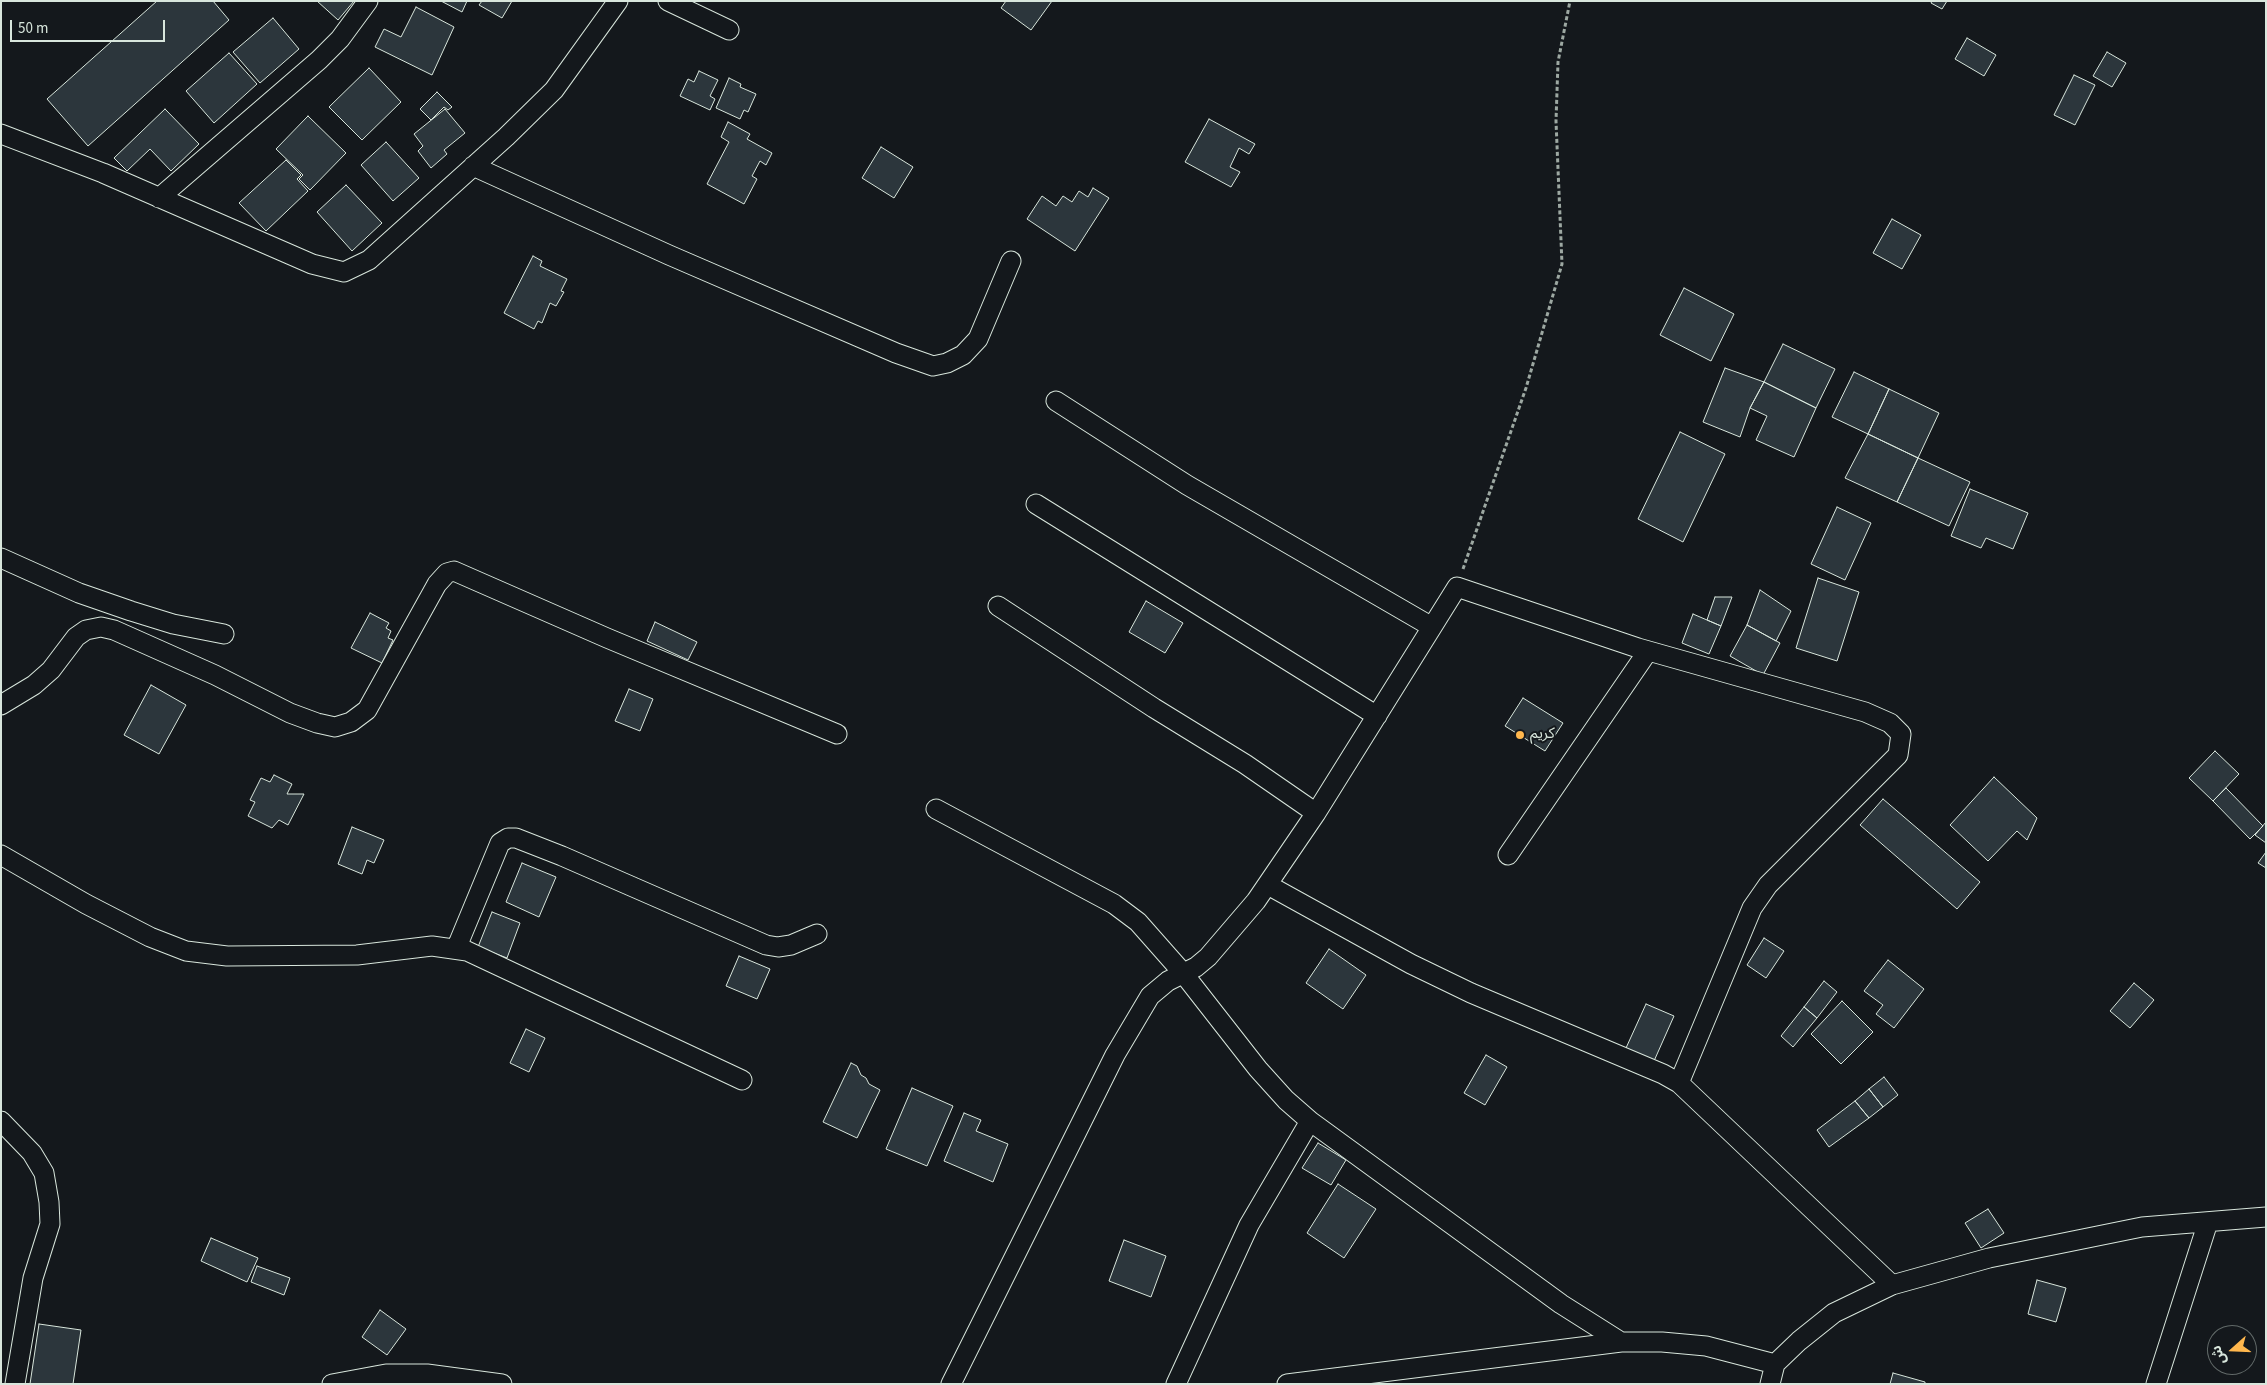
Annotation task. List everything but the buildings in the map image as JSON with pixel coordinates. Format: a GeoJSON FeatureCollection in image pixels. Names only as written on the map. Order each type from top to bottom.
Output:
{"type":"FeatureCollection","features":[{"type":"Feature","properties":{"kind":"street"},"geometry":{"type":"LineString","coordinates":[[159,198],[319,60],[340,38],[368,1]]}},
{"type":"Feature","properties":{"kind":"street"},"geometry":{"type":"LineString","coordinates":[[1,134],[103,173],[312,264],[344,272],[369,260],[474,166],[554,90],[618,1]]}},
{"type":"Feature","properties":{"kind":"street"},"geometry":{"type":"LineString","coordinates":[[668,1],[728,30]]}},
{"type":"Feature","properties":{"kind":"street"},"geometry":{"type":"LineString","coordinates":[[474,166],[669,255],[896,353],[933,366],[947,363],[963,355],[978,339],[1011,260]]}},
{"type":"Feature","properties":{"kind":"street"},"geometry":{"type":"LineString","coordinates":[[1056,401],[1187,485],[1432,627]]}},
{"type":"Feature","properties":{"kind":"street"},"geometry":{"type":"LineString","coordinates":[[1036,504],[1376,716]]}},
{"type":"Feature","properties":{"kind":"street"},"geometry":{"type":"LineString","coordinates":[[1,558],[79,593],[130,611],[173,624],[224,634]]}},
{"type":"Feature","properties":{"kind":"street"},"geometry":{"type":"LineString","coordinates":[[1,705],[34,685],[51,670],[76,637],[86,630],[101,626],[215,675],[290,713],[317,724],[335,727],[351,722],[367,710],[437,584],[447,573],[454,570],[607,638],[837,734]]}},
{"type":"Feature","properties":{"kind":"street"},"geometry":{"type":"LineString","coordinates":[[951,1384],[1115,1055],[1150,996],[1168,981],[1208,957],[1268,885],[1316,813],[1457,587],[1648,651],[1865,712],[1890,723],[1900,734],[1898,755],[1768,885],[1752,908],[1679,1083]]}},
{"type":"Feature","properties":{"kind":"street"},"geometry":{"type":"LineString","coordinates":[[998,606],[1154,708],[1245,764],[1316,813]]}},
{"type":"Feature","properties":{"kind":"street"},"geometry":{"type":"LineString","coordinates":[[1508,855],[1648,651]]}},
{"type":"Feature","properties":{"kind":"street"},"geometry":{"type":"LineString","coordinates":[[936,809],[1114,904],[1138,922],[1183,973],[1258,1068],[1286,1100],[1310,1121],[1554,1299],[1621,1342]]}},
{"type":"Feature","properties":{"kind":"street"},"geometry":{"type":"LineString","coordinates":[[456,949],[500,843],[508,838],[516,838],[562,856],[766,945],[778,947],[791,945],[818,934]]}},
{"type":"Feature","properties":{"kind":"street"},"geometry":{"type":"LineString","coordinates":[[1,855],[86,904],[150,937],[186,951],[227,956],[357,955],[432,946],[467,951],[742,1080]]}},
{"type":"Feature","properties":{"kind":"street"},"geometry":{"type":"LineString","coordinates":[[1268,885],[1428,972],[1503,1008],[1663,1074],[1679,1083],[1892,1285]]}},
{"type":"Feature","properties":{"kind":"street"},"geometry":{"type":"LineString","coordinates":[[1,1121],[32,1153],[44,1173],[50,1202],[50,1224],[34,1278],[15,1384]]}},
{"type":"Feature","properties":{"kind":"street"},"geometry":{"type":"LineString","coordinates":[[1176,1384],[1249,1224],[1310,1121]]}},
{"type":"Feature","properties":{"kind":"street"},"geometry":{"type":"LineString","coordinates":[[1770,1384],[1774,1364],[1834,1313],[1892,1285],[1989,1258],[2142,1227],[2266,1217]]}},
{"type":"Feature","properties":{"kind":"street"},"geometry":{"type":"LineString","coordinates":[[2156,1384],[2208,1222]]}},
{"type":"Feature","properties":{"kind":"street"},"geometry":{"type":"LineString","coordinates":[[1287,1384],[1621,1342],[1662,1342],[1706,1346],[1774,1364]]}},
{"type":"Feature","properties":{"kind":"street"},"geometry":{"type":"LineString","coordinates":[[332,1384],[386,1374],[427,1374],[502,1384]]}},
{"type":"Feature","properties":{"kind":"path"},"geometry":{"type":"LineString","coordinates":[[1457,587],[1526,388],[1562,264],[1556,121],[1557,82],[1558,62],[1570,1]]}},
{"type":"Feature","properties":{"kind":"place","name":"كريم"},"geometry":{"type":"Point","coordinates":[1520,735]}}]}
